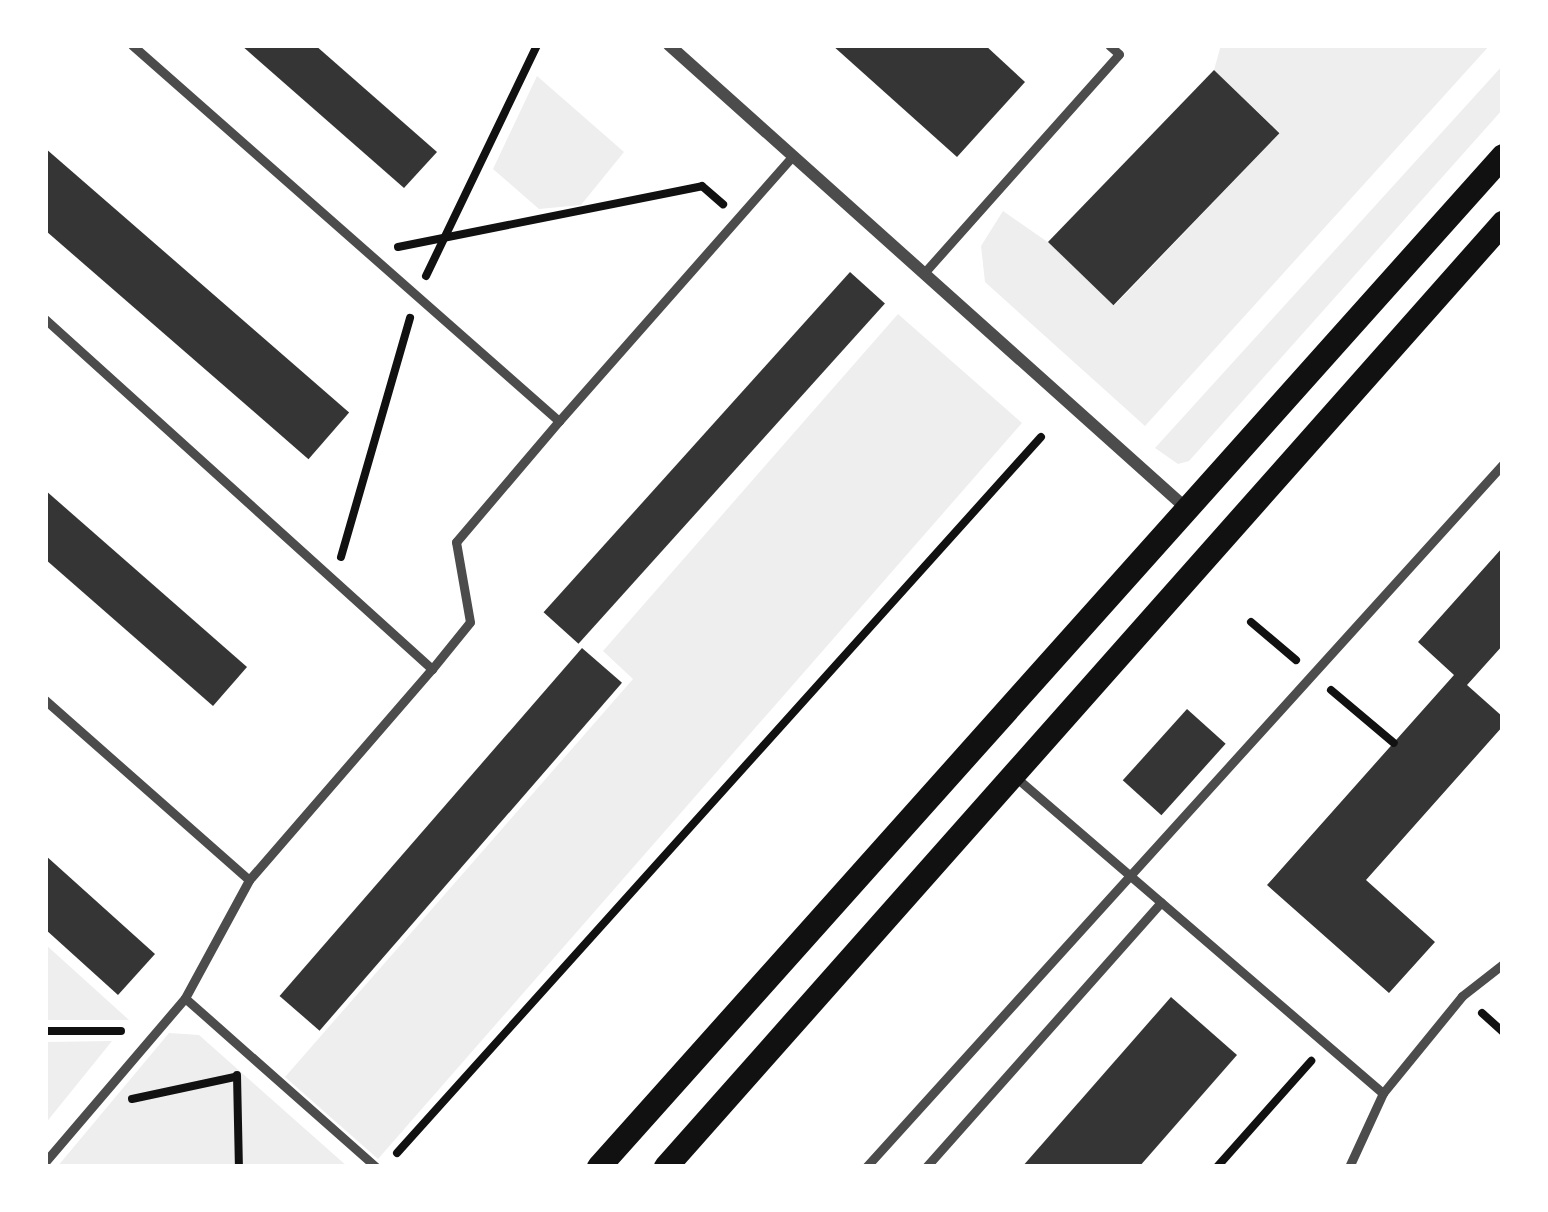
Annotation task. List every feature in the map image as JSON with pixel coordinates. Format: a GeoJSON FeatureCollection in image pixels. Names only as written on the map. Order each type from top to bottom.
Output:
{"type":"FeatureCollection","features":[{"type":"Feature","properties":{"kind":"main road"},"geometry":{"type":"LineString","coordinates":[[599,1167],[1503,156]]}},
{"type":"Feature","properties":{"kind":"main road"},"geometry":{"type":"LineString","coordinates":[[666,1167],[1503,223]]}},
{"type":"Feature","properties":{"kind":"street"},"geometry":{"type":"LineString","coordinates":[[669,45],[1189,511]]}},
{"type":"Feature","properties":{"kind":"lane"},"geometry":{"type":"LineString","coordinates":[[132,45],[559,421]]}},
{"type":"Feature","properties":{"kind":"lane"},"geometry":{"type":"LineString","coordinates":[[924,274],[1119,54],[1109,45]]}},
{"type":"Feature","properties":{"kind":"lane"},"geometry":{"type":"LineString","coordinates":[[45,1162],[184,998],[249,880],[470,622],[456,542],[793,156]]}},
{"type":"Feature","properties":{"kind":"lane"},"geometry":{"type":"LineString","coordinates":[[45,319],[432,669]]}},
{"type":"Feature","properties":{"kind":"lane"},"geometry":{"type":"LineString","coordinates":[[866,1167],[1503,464]]}},
{"type":"Feature","properties":{"kind":"lane"},"geometry":{"type":"LineString","coordinates":[[45,700],[249,880]]}},
{"type":"Feature","properties":{"kind":"lane"},"geometry":{"type":"LineString","coordinates":[[1013,775],[1383,1093]]}},
{"type":"Feature","properties":{"kind":"lane"},"geometry":{"type":"LineString","coordinates":[[926,1167],[1161,902]]}},
{"type":"Feature","properties":{"kind":"lane"},"geometry":{"type":"LineString","coordinates":[[1348,1167],[1383,1093],[1462,996],[1503,964]]}},
{"type":"Feature","properties":{"kind":"lane"},"geometry":{"type":"LineString","coordinates":[[184,998],[380,1167]]}},
{"type":"Feature","properties":{"kind":"path"},"geometry":{"type":"LineString","coordinates":[[367,253],[702,186],[739,217]]}},
{"type":"Feature","properties":{"kind":"path"},"geometry":{"type":"LineString","coordinates":[[380,1167],[1040,437]]}},
{"type":"Feature","properties":{"kind":"path"},"geometry":{"type":"LineString","coordinates":[[45,1031],[158,1032]]}},
{"type":"Feature","properties":{"kind":"path"},"geometry":{"type":"LineString","coordinates":[[236,1043],[239,1167]]}},
{"type":"Feature","properties":{"kind":"path"},"geometry":{"type":"LineString","coordinates":[[1217,1167],[1326,1044]]}},
{"type":"Feature","properties":{"kind":"path"},"geometry":{"type":"LineString","coordinates":[[92,1108],[266,1070]]}},
{"type":"Feature","properties":{"kind":"shaded area"},"geometry":{"type":"Polygon","coordinates":[[[1221,45],[1490,45],[1145,426],[985,282],[981,246],[1003,211],[1049,243],[1115,305],[1280,133],[1214,70],[1221,45]]]}},
{"type":"Feature","properties":{"kind":"shaded area"},"geometry":{"type":"Polygon","coordinates":[[[1503,65],[1503,109],[1189,461],[1178,464],[1155,448],[1503,65]]]}},
{"type":"Feature","properties":{"kind":"shaded area"},"geometry":{"type":"Polygon","coordinates":[[[537,76],[624,152],[581,205],[539,209],[493,169],[537,76]]]}},
{"type":"Feature","properties":{"kind":"shaded area"},"geometry":{"type":"Polygon","coordinates":[[[898,314],[1022,423],[378,1159],[285,1077],[633,679],[603,651],[898,314]]]}},
{"type":"Feature","properties":{"kind":"shaded area"},"geometry":{"type":"Polygon","coordinates":[[[45,944],[129,1020],[45,1020],[45,944]]]}},
{"type":"Feature","properties":{"kind":"shaded area"},"geometry":{"type":"Polygon","coordinates":[[[169,1033],[199,1035],[348,1167],[57,1167],[169,1033]]]}},
{"type":"Feature","properties":{"kind":"shaded area"},"geometry":{"type":"Polygon","coordinates":[[[112,1041],[45,1124],[45,1042],[112,1041]]]}},
{"type":"Feature","properties":{"kind":"building"},"geometry":{"type":"Polygon","coordinates":[[[241,45],[315,45],[437,152],[404,188],[241,45]]]}},
{"type":"Feature","properties":{"kind":"building"},"geometry":{"type":"Polygon","coordinates":[[[832,45],[985,45],[1025,82],[957,157],[832,45]]]}},
{"type":"Feature","properties":{"kind":"building"},"geometry":{"type":"Polygon","coordinates":[[[1214,70],[1279,133],[1113,305],[1048,242],[1214,70]]]}},
{"type":"Feature","properties":{"kind":"building"},"geometry":{"type":"Polygon","coordinates":[[[45,148],[349,412],[308,459],[45,230],[45,148]]]}},
{"type":"Feature","properties":{"kind":"building"},"geometry":{"type":"Polygon","coordinates":[[[850,272],[885,303],[578,644],[544,612],[850,272]]]}},
{"type":"Feature","properties":{"kind":"building"},"geometry":{"type":"Polygon","coordinates":[[[45,490],[247,667],[213,706],[45,559],[45,490]]]}},
{"type":"Feature","properties":{"kind":"building"},"geometry":{"type":"Polygon","coordinates":[[[1503,547],[1503,645],[1467,685],[1503,717],[1503,726],[1366,880],[1435,942],[1389,993],[1267,885],[1454,675],[1418,642],[1503,547]]]}},
{"type":"Feature","properties":{"kind":"building"},"geometry":{"type":"Polygon","coordinates":[[[582,648],[622,683],[320,1031],[280,996],[582,648]]]}},
{"type":"Feature","properties":{"kind":"building"},"geometry":{"type":"Polygon","coordinates":[[[1187,709],[1226,744],[1161,815],[1123,780],[1187,709]]]}},
{"type":"Feature","properties":{"kind":"building"},"geometry":{"type":"Polygon","coordinates":[[[45,855],[155,954],[118,995],[45,929],[45,855]]]}},
{"type":"Feature","properties":{"kind":"building"},"geometry":{"type":"Polygon","coordinates":[[[1171,997],[1237,1055],[1139,1167],[1022,1167],[1171,997]]]}}]}
